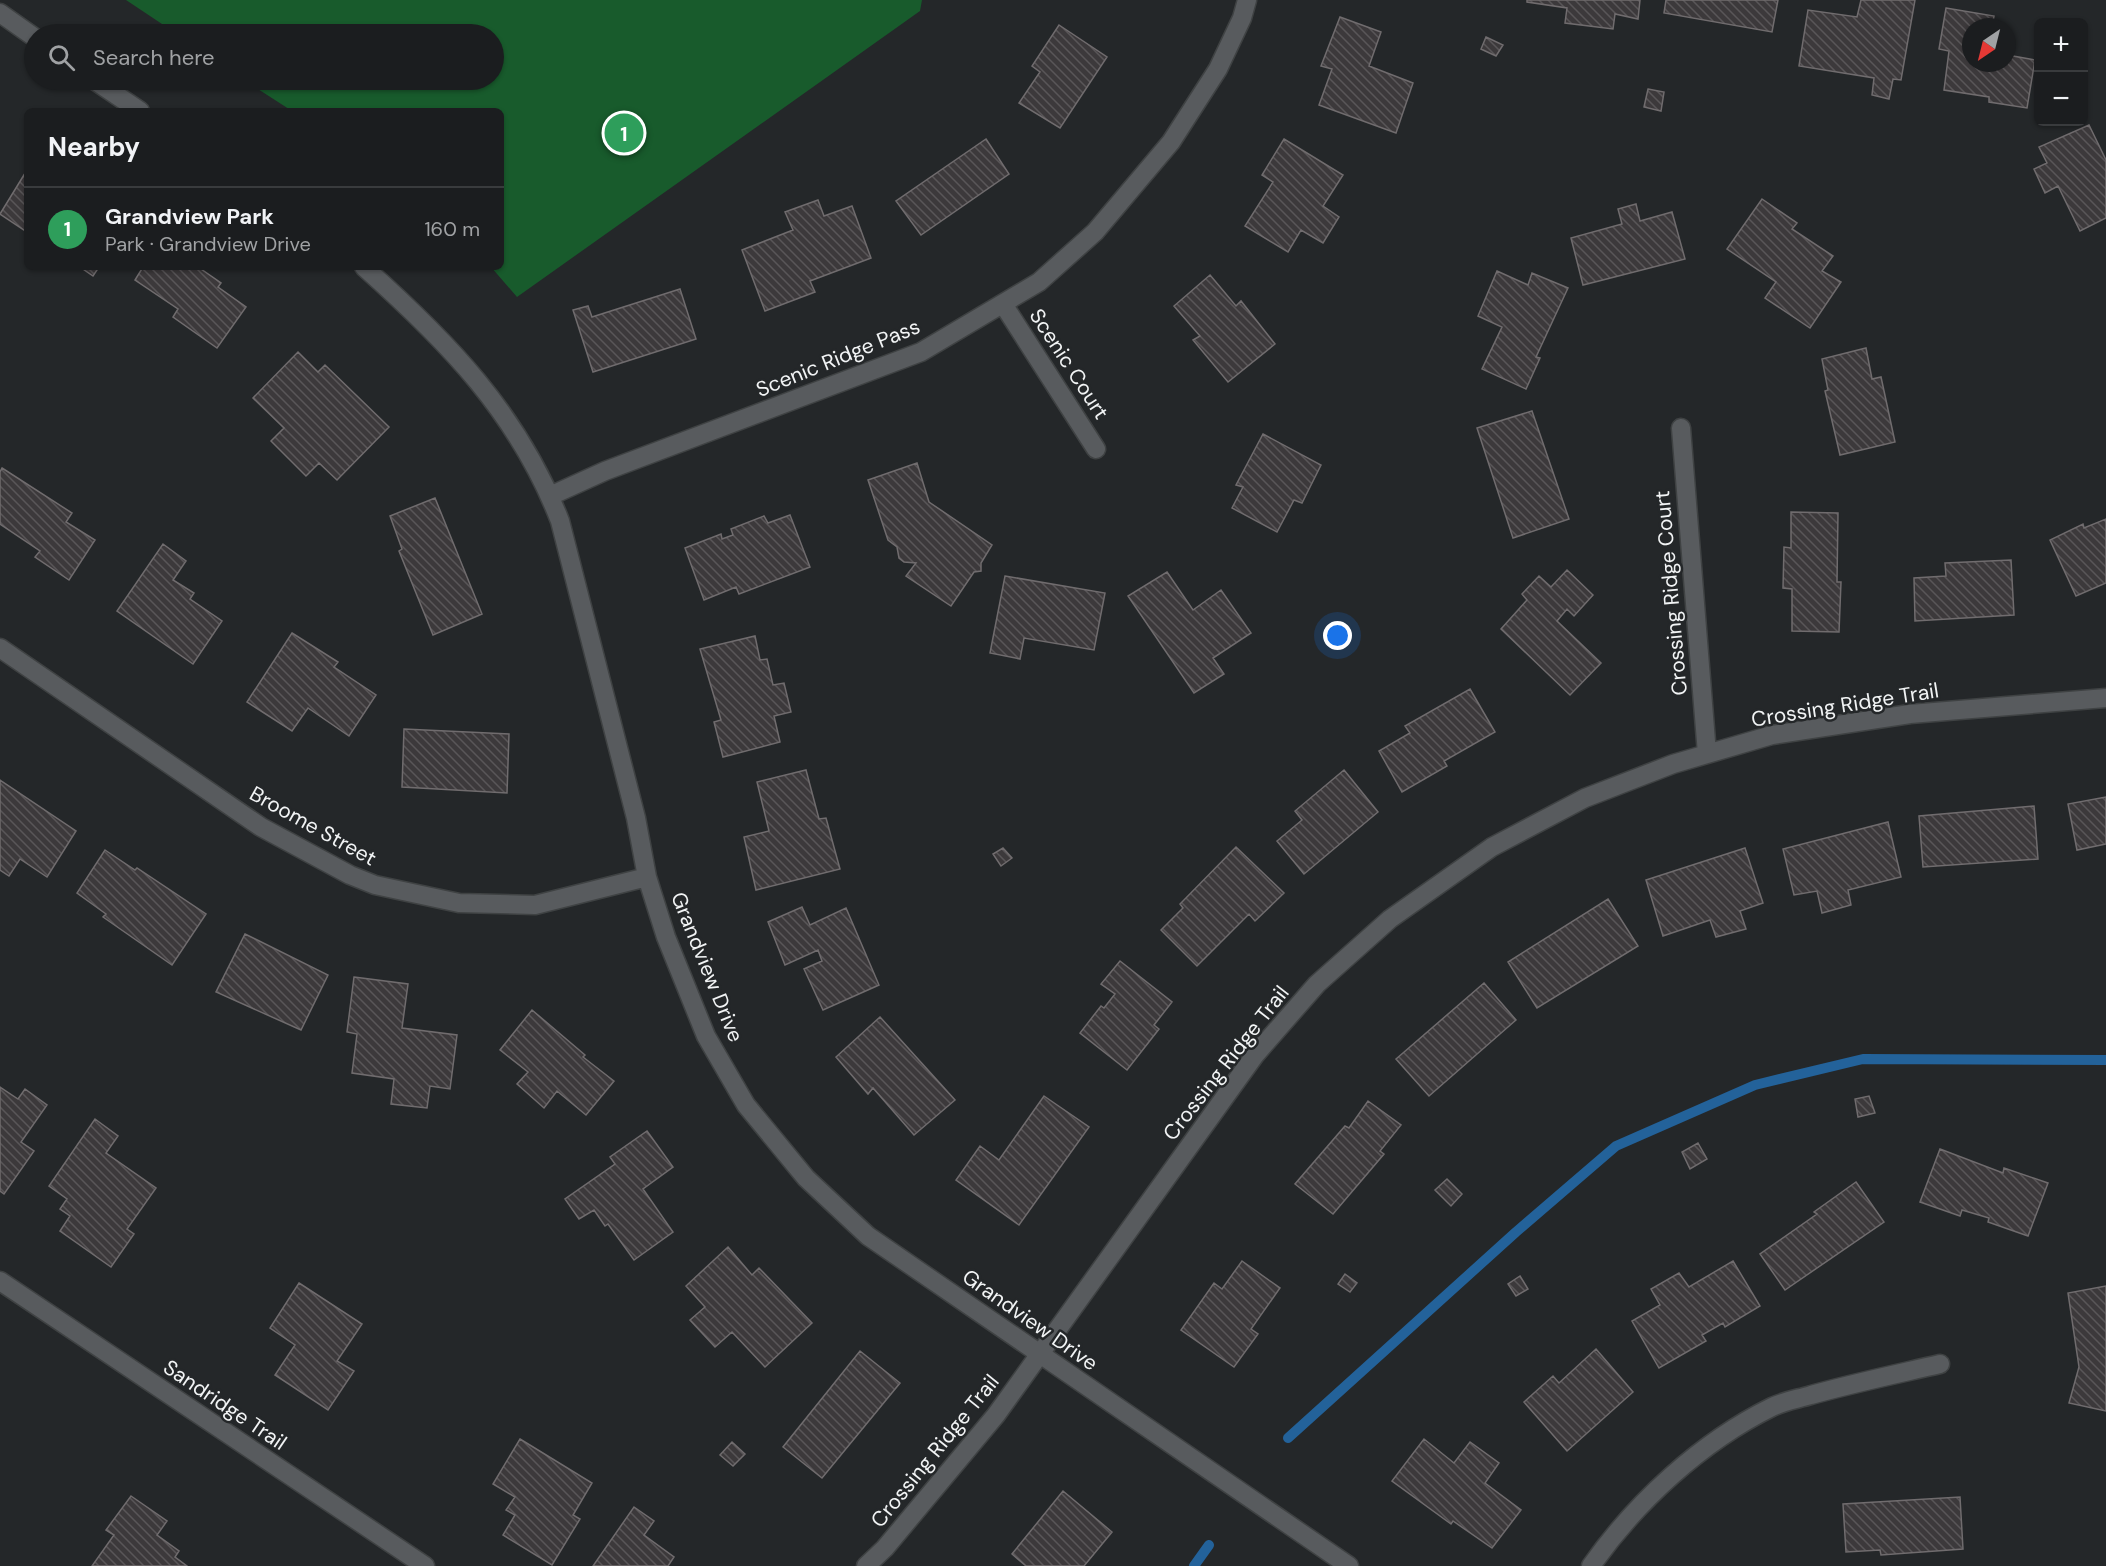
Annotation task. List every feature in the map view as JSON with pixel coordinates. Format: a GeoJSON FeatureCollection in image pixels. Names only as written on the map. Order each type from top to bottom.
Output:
{"type":"FeatureCollection","features":[{"type":"Feature","properties":{"kind":"street","name":"Scenic Ridge Pass"},"geometry":{"type":"LineString","coordinates":[[550,496],[605,471],[921,352],[1039,282],[1095,232],[1143,178],[1171,142],[1218,69],[1242,18],[1247,0]]}},
{"type":"Feature","properties":{"kind":"street"},"geometry":{"type":"LineString","coordinates":[[0,13],[24,30]]}},
{"type":"Feature","properties":{"kind":"street"},"geometry":{"type":"LineString","coordinates":[[109,90],[136,108]]}},
{"type":"Feature","properties":{"kind":"street","name":"Grandview Drive"},"geometry":{"type":"LineString","coordinates":[[367,270],[427,323],[488,391],[508,421],[550,496],[560,521],[636,818],[647,877],[666,937],[706,1036],[746,1105],[806,1178],[868,1236],[1349,1566]]}},
{"type":"Feature","properties":{"kind":"street","name":"Scenic Court"},"geometry":{"type":"LineString","coordinates":[[1003,304],[1096,449]]}},
{"type":"Feature","properties":{"kind":"street","name":"Crossing Ridge Court"},"geometry":{"type":"LineString","coordinates":[[1681,428],[1707,754]]}},
{"type":"Feature","properties":{"kind":"street","name":"Broome Street"},"geometry":{"type":"LineString","coordinates":[[0,648],[261,827],[350,875],[375,885],[459,903],[535,905],[647,877]]}},
{"type":"Feature","properties":{"kind":"street","name":"Crossing Ridge Trail"},"geometry":{"type":"LineString","coordinates":[[866,1566],[885,1548],[996,1415],[1255,1055],[1317,984],[1390,920],[1492,847],[1585,798],[1673,764],[1772,735],[1910,714],[2106,698]]}},
{"type":"Feature","properties":{"kind":"street","name":"Sandridge Trail"},"geometry":{"type":"LineString","coordinates":[[0,1281],[425,1566]]}},
{"type":"Feature","properties":{"kind":"street"},"geometry":{"type":"LineString","coordinates":[[1591,1566],[1604,1547],[1656,1491],[1711,1444],[1773,1407],[1844,1386],[1940,1364]]}},
{"type":"Feature","properties":{"kind":"green space"},"geometry":{"type":"Polygon","coordinates":[[[126,0],[922,0],[920,11],[517,297],[494,270],[504,270],[504,108],[287,108],[259,90],[504,90],[504,24],[162,24],[126,0]]]}},
{"type":"Feature","properties":{"kind":"building"},"geometry":{"type":"Polygon","coordinates":[[[1527,0],[1640,0],[1638,19],[1615,14],[1613,29],[1565,23],[1567,8],[1527,2],[1527,0]]]}},
{"type":"Feature","properties":{"kind":"building"},"geometry":{"type":"Polygon","coordinates":[[[1666,0],[1778,0],[1772,32],[1664,13],[1666,0]]]}},
{"type":"Feature","properties":{"kind":"building"},"geometry":{"type":"Polygon","coordinates":[[[1861,0],[1915,0],[1901,80],[1893,79],[1889,99],[1872,95],[1874,78],[1799,66],[1808,10],[1857,17],[1861,0]]]}},
{"type":"Feature","properties":{"kind":"building"},"geometry":{"type":"Polygon","coordinates":[[[1946,8],[1994,16],[1994,18],[1962,18],[1962,72],[2016,72],[2016,57],[2034,60],[2027,108],[1989,102],[1989,97],[1944,90],[1949,51],[1939,49],[1946,8]]]}},
{"type":"Feature","properties":{"kind":"building"},"geometry":{"type":"Polygon","coordinates":[[[1340,17],[1381,32],[1369,66],[1413,83],[1396,133],[1319,105],[1332,69],[1321,66],[1340,17]]]}},
{"type":"Feature","properties":{"kind":"building"},"geometry":{"type":"Polygon","coordinates":[[[1059,25],[1107,57],[1060,128],[1019,103],[1040,72],[1032,66],[1059,25]]]}},
{"type":"Feature","properties":{"kind":"building"},"geometry":{"type":"Polygon","coordinates":[[[1486,37],[1503,45],[1496,56],[1481,49],[1486,37]]]}},
{"type":"Feature","properties":{"kind":"building"},"geometry":{"type":"Polygon","coordinates":[[[1648,89],[1664,92],[1661,111],[1644,107],[1648,89]]]}},
{"type":"Feature","properties":{"kind":"building"},"geometry":{"type":"Polygon","coordinates":[[[2088,125],[2106,160],[2106,218],[2080,231],[2058,186],[2045,193],[2034,169],[2047,163],[2039,147],[2088,125]]]}},
{"type":"Feature","properties":{"kind":"building"},"geometry":{"type":"Polygon","coordinates":[[[986,139],[1009,174],[921,235],[896,201],[986,139]]]}},
{"type":"Feature","properties":{"kind":"building"},"geometry":{"type":"Polygon","coordinates":[[[1284,139],[1343,175],[1323,206],[1339,217],[1323,243],[1301,230],[1288,252],[1245,226],[1273,182],[1262,175],[1284,139]]]}},
{"type":"Feature","properties":{"kind":"building"},"geometry":{"type":"Polygon","coordinates":[[[24,175],[24,230],[0,214],[24,175]]]}},
{"type":"Feature","properties":{"kind":"building"},"geometry":{"type":"Polygon","coordinates":[[[1762,199],[1797,223],[1792,229],[1833,256],[1822,271],[1841,282],[1810,328],[1765,298],[1776,282],[1727,249],[1762,199]]]}},
{"type":"Feature","properties":{"kind":"building"},"geometry":{"type":"Polygon","coordinates":[[[818,200],[824,216],[852,206],[871,258],[810,281],[815,292],[765,311],[742,250],[793,230],[785,212],[818,200]]]}},
{"type":"Feature","properties":{"kind":"building"},"geometry":{"type":"Polygon","coordinates":[[[1636,204],[1640,221],[1672,212],[1685,259],[1583,285],[1571,238],[1622,224],[1618,209],[1636,204]]]}},
{"type":"Feature","properties":{"kind":"building"},"geometry":{"type":"Polygon","coordinates":[[[84,270],[97,270],[93,276],[84,270]]]}},
{"type":"Feature","properties":{"kind":"building"},"geometry":{"type":"Polygon","coordinates":[[[141,270],[202,270],[221,283],[218,287],[246,307],[217,348],[173,317],[178,309],[135,280],[141,270]]]}},
{"type":"Feature","properties":{"kind":"building"},"geometry":{"type":"Polygon","coordinates":[[[1497,271],[1528,285],[1532,273],[1568,288],[1536,357],[1540,358],[1526,389],[1482,369],[1502,327],[1478,316],[1497,271]]]}},
{"type":"Feature","properties":{"kind":"building"},"geometry":{"type":"Polygon","coordinates":[[[1210,275],[1236,306],[1241,301],[1275,344],[1228,382],[1193,340],[1200,336],[1174,306],[1210,275]]]}},
{"type":"Feature","properties":{"kind":"building"},"geometry":{"type":"Polygon","coordinates":[[[680,289],[696,339],[593,372],[573,310],[588,306],[592,317],[680,289]]]}},
{"type":"Feature","properties":{"kind":"building"},"geometry":{"type":"Polygon","coordinates":[[[1866,348],[1872,379],[1881,377],[1895,442],[1840,455],[1825,391],[1828,390],[1822,359],[1866,348]]]}},
{"type":"Feature","properties":{"kind":"building"},"geometry":{"type":"Polygon","coordinates":[[[298,352],[318,372],[325,365],[389,427],[337,480],[319,463],[306,476],[271,441],[284,428],[253,398],[298,352]]]}},
{"type":"Feature","properties":{"kind":"building"},"geometry":{"type":"Polygon","coordinates":[[[1532,411],[1569,519],[1513,538],[1477,428],[1532,411]]]}},
{"type":"Feature","properties":{"kind":"building"},"geometry":{"type":"Polygon","coordinates":[[[1263,434],[1321,465],[1302,503],[1294,500],[1277,532],[1232,508],[1243,487],[1236,485],[1263,434]]]}},
{"type":"Feature","properties":{"kind":"building"},"geometry":{"type":"Polygon","coordinates":[[[917,463],[929,502],[992,545],[981,563],[981,571],[974,572],[951,606],[906,576],[916,563],[904,562],[899,558],[897,547],[888,540],[868,480],[917,463]]]}},
{"type":"Feature","properties":{"kind":"building"},"geometry":{"type":"Polygon","coordinates":[[[2,468],[72,513],[66,522],[95,540],[69,580],[35,557],[40,551],[0,524],[0,472],[2,468]]]}},
{"type":"Feature","properties":{"kind":"building"},"geometry":{"type":"Polygon","coordinates":[[[435,498],[482,614],[433,635],[399,551],[402,549],[390,516],[435,498]]]}},
{"type":"Feature","properties":{"kind":"building"},"geometry":{"type":"Polygon","coordinates":[[[1791,512],[1838,513],[1837,582],[1841,582],[1839,632],[1792,631],[1792,589],[1783,588],[1784,547],[1791,548],[1791,512]]]}},
{"type":"Feature","properties":{"kind":"building"},"geometry":{"type":"Polygon","coordinates":[[[790,515],[810,567],[739,594],[736,587],[704,600],[685,548],[721,534],[722,539],[733,535],[731,529],[764,516],[768,523],[790,515]]]}},
{"type":"Feature","properties":{"kind":"building"},"geometry":{"type":"Polygon","coordinates":[[[2106,519],[2106,583],[2076,596],[2050,540],[2083,524],[2084,528],[2106,519]]]}},
{"type":"Feature","properties":{"kind":"building"},"geometry":{"type":"Polygon","coordinates":[[[163,544],[186,561],[173,580],[194,593],[190,599],[222,621],[193,664],[117,611],[163,544]]]}},
{"type":"Feature","properties":{"kind":"building"},"geometry":{"type":"Polygon","coordinates":[[[2011,560],[2014,615],[1915,621],[1914,578],[1946,576],[1945,563],[2011,560]]]}},
{"type":"Feature","properties":{"kind":"building"},"geometry":{"type":"Polygon","coordinates":[[[1567,570],[1593,595],[1574,616],[1567,609],[1557,621],[1601,663],[1570,695],[1501,629],[1527,600],[1522,594],[1539,576],[1551,587],[1567,570]]]}},
{"type":"Feature","properties":{"kind":"building"},"geometry":{"type":"Polygon","coordinates":[[[1167,572],[1193,610],[1221,590],[1251,633],[1213,658],[1224,674],[1194,693],[1128,596],[1167,572]]]}},
{"type":"Feature","properties":{"kind":"building"},"geometry":{"type":"Polygon","coordinates":[[[1005,576],[1105,593],[1094,650],[1024,638],[1020,659],[990,653],[1005,576]]]}},
{"type":"Feature","properties":{"kind":"building"},"geometry":{"type":"Polygon","coordinates":[[[292,633],[338,662],[334,667],[376,695],[349,736],[308,708],[292,731],[247,702],[292,633]]]}},
{"type":"Feature","properties":{"kind":"building"},"geometry":{"type":"Polygon","coordinates":[[[755,636],[760,660],[767,659],[773,685],[784,683],[791,712],[774,716],[780,742],[723,757],[714,722],[721,720],[700,649],[755,636]]]}},
{"type":"Feature","properties":{"kind":"building"},"geometry":{"type":"Polygon","coordinates":[[[1470,689],[1495,732],[1444,761],[1447,766],[1402,792],[1379,751],[1410,733],[1405,726],[1470,689]]]}},
{"type":"Feature","properties":{"kind":"building"},"geometry":{"type":"Polygon","coordinates":[[[404,729],[509,734],[507,793],[402,787],[404,729]]]}},
{"type":"Feature","properties":{"kind":"building"},"geometry":{"type":"Polygon","coordinates":[[[806,770],[819,819],[826,818],[840,869],[756,890],[744,837],[769,831],[757,782],[806,770]]]}},
{"type":"Feature","properties":{"kind":"building"},"geometry":{"type":"Polygon","coordinates":[[[1344,770],[1378,812],[1304,874],[1277,841],[1302,820],[1295,811],[1344,770]]]}},
{"type":"Feature","properties":{"kind":"building"},"geometry":{"type":"Polygon","coordinates":[[[0,780],[76,831],[47,877],[20,859],[9,876],[0,870],[0,780]]]}},
{"type":"Feature","properties":{"kind":"building"},"geometry":{"type":"Polygon","coordinates":[[[2106,797],[2106,844],[2077,850],[2068,804],[2106,797]]]}},
{"type":"Feature","properties":{"kind":"building"},"geometry":{"type":"Polygon","coordinates":[[[2034,806],[2038,859],[1923,867],[1919,816],[2034,806]]]}},
{"type":"Feature","properties":{"kind":"building"},"geometry":{"type":"Polygon","coordinates":[[[1888,822],[1901,877],[1848,890],[1851,905],[1822,913],[1817,891],[1794,895],[1783,849],[1888,822]]]}},
{"type":"Feature","properties":{"kind":"building"},"geometry":{"type":"Polygon","coordinates":[[[1236,847],[1284,893],[1255,921],[1249,914],[1197,966],[1161,930],[1183,908],[1180,904],[1236,847]]]}},
{"type":"Feature","properties":{"kind":"building"},"geometry":{"type":"Polygon","coordinates":[[[1003,848],[1012,858],[1001,866],[993,854],[1003,848]]]}},
{"type":"Feature","properties":{"kind":"building"},"geometry":{"type":"Polygon","coordinates":[[[1745,848],[1763,903],[1740,911],[1746,929],[1716,937],[1710,920],[1663,936],[1646,880],[1745,848]]]}},
{"type":"Feature","properties":{"kind":"building"},"geometry":{"type":"Polygon","coordinates":[[[105,850],[135,870],[137,868],[206,914],[172,965],[103,917],[106,914],[77,893],[105,850]]]}},
{"type":"Feature","properties":{"kind":"building"},"geometry":{"type":"Polygon","coordinates":[[[1608,899],[1638,946],[1537,1008],[1508,962],[1608,899]]]}},
{"type":"Feature","properties":{"kind":"building"},"geometry":{"type":"Polygon","coordinates":[[[802,907],[810,925],[846,908],[879,985],[823,1010],[804,969],[822,961],[818,950],[785,965],[768,922],[802,907]]]}},
{"type":"Feature","properties":{"kind":"building"},"geometry":{"type":"Polygon","coordinates":[[[245,934],[328,975],[301,1030],[216,992],[245,934]]]}},
{"type":"Feature","properties":{"kind":"building"},"geometry":{"type":"Polygon","coordinates":[[[1120,961],[1172,1002],[1154,1025],[1159,1029],[1127,1070],[1080,1033],[1101,1006],[1104,1008],[1115,994],[1101,984],[1120,961]]]}},
{"type":"Feature","properties":{"kind":"building"},"geometry":{"type":"Polygon","coordinates":[[[354,977],[408,984],[402,1028],[457,1035],[450,1089],[430,1086],[427,1108],[391,1104],[394,1079],[352,1073],[357,1034],[347,1032],[354,977]]]}},
{"type":"Feature","properties":{"kind":"building"},"geometry":{"type":"Polygon","coordinates":[[[1484,983],[1516,1020],[1429,1096],[1396,1059],[1484,983]]]}},
{"type":"Feature","properties":{"kind":"building"},"geometry":{"type":"Polygon","coordinates":[[[532,1010],[585,1055],[583,1057],[614,1081],[586,1115],[557,1091],[544,1108],[517,1084],[528,1072],[500,1050],[532,1010]]]}},
{"type":"Feature","properties":{"kind":"building"},"geometry":{"type":"Polygon","coordinates":[[[880,1017],[955,1100],[914,1135],[873,1088],[868,1094],[836,1057],[880,1017]]]}},
{"type":"Feature","properties":{"kind":"building"},"geometry":{"type":"Polygon","coordinates":[[[0,1087],[18,1099],[25,1089],[47,1105],[21,1142],[34,1151],[4,1194],[0,1191],[0,1087]]]}},
{"type":"Feature","properties":{"kind":"building"},"geometry":{"type":"Polygon","coordinates":[[[1044,1096],[1089,1127],[1019,1225],[956,1180],[980,1146],[999,1160],[1044,1096]]]}},
{"type":"Feature","properties":{"kind":"building"},"geometry":{"type":"Polygon","coordinates":[[[1869,1096],[1875,1113],[1858,1117],[1855,1099],[1869,1096]]]}},
{"type":"Feature","properties":{"kind":"building"},"geometry":{"type":"Polygon","coordinates":[[[1368,1101],[1401,1125],[1380,1151],[1384,1154],[1333,1214],[1295,1184],[1345,1126],[1349,1128],[1368,1101]]]}},
{"type":"Feature","properties":{"kind":"building"},"geometry":{"type":"Polygon","coordinates":[[[95,1119],[118,1136],[106,1153],[156,1188],[127,1229],[134,1234],[111,1267],[60,1231],[70,1216],[60,1209],[67,1199],[49,1186],[95,1119]]]}},
{"type":"Feature","properties":{"kind":"building"},"geometry":{"type":"Polygon","coordinates":[[[647,1131],[673,1167],[643,1189],[673,1232],[634,1260],[608,1224],[605,1226],[594,1210],[579,1219],[565,1199],[615,1164],[610,1157],[647,1131]]]}},
{"type":"Feature","properties":{"kind":"building"},"geometry":{"type":"Polygon","coordinates":[[[1698,1143],[1707,1159],[1690,1169],[1682,1152],[1698,1143]]]}},
{"type":"Feature","properties":{"kind":"building"},"geometry":{"type":"Polygon","coordinates":[[[1940,1149],[2003,1173],[2004,1168],[2048,1183],[2028,1236],[1988,1222],[1989,1218],[1962,1210],[1960,1216],[1920,1202],[1940,1149]]]}},
{"type":"Feature","properties":{"kind":"building"},"geometry":{"type":"Polygon","coordinates":[[[1447,1179],[1462,1194],[1451,1206],[1435,1190],[1447,1179]]]}},
{"type":"Feature","properties":{"kind":"building"},"geometry":{"type":"Polygon","coordinates":[[[1856,1182],[1884,1222],[1785,1290],[1760,1254],[1817,1214],[1814,1212],[1856,1182]]]}},
{"type":"Feature","properties":{"kind":"building"},"geometry":{"type":"Polygon","coordinates":[[[728,1247],[752,1275],[759,1268],[812,1323],[765,1367],[732,1332],[715,1347],[690,1320],[705,1307],[686,1286],[728,1247]]]}},
{"type":"Feature","properties":{"kind":"building"},"geometry":{"type":"Polygon","coordinates":[[[1242,1261],[1280,1288],[1251,1329],[1258,1334],[1234,1367],[1181,1330],[1214,1283],[1222,1289],[1242,1261]]]}},
{"type":"Feature","properties":{"kind":"building"},"geometry":{"type":"Polygon","coordinates":[[[1733,1261],[1760,1306],[1725,1327],[1723,1323],[1702,1335],[1706,1341],[1659,1368],[1632,1321],[1660,1305],[1651,1289],[1679,1273],[1689,1287],[1733,1261]]]}},
{"type":"Feature","properties":{"kind":"building"},"geometry":{"type":"Polygon","coordinates":[[[1345,1274],[1357,1283],[1350,1292],[1338,1284],[1345,1274]]]}},
{"type":"Feature","properties":{"kind":"building"},"geometry":{"type":"Polygon","coordinates":[[[1520,1276],[1528,1289],[1516,1296],[1508,1284],[1520,1276]]]}},
{"type":"Feature","properties":{"kind":"building"},"geometry":{"type":"Polygon","coordinates":[[[299,1283],[362,1324],[337,1361],[354,1371],[328,1410],[275,1375],[295,1345],[270,1328],[299,1283]]]}},
{"type":"Feature","properties":{"kind":"building"},"geometry":{"type":"Polygon","coordinates":[[[2106,1286],[2106,1411],[2069,1403],[2079,1367],[2068,1293],[2106,1286]]]}},
{"type":"Feature","properties":{"kind":"building"},"geometry":{"type":"Polygon","coordinates":[[[1596,1349],[1633,1392],[1567,1451],[1524,1402],[1553,1376],[1559,1383],[1596,1349]]]}},
{"type":"Feature","properties":{"kind":"building"},"geometry":{"type":"Polygon","coordinates":[[[860,1351],[900,1383],[822,1478],[783,1447],[860,1351]]]}},
{"type":"Feature","properties":{"kind":"building"},"geometry":{"type":"Polygon","coordinates":[[[520,1439],[592,1483],[573,1515],[580,1519],[552,1565],[503,1535],[515,1515],[506,1510],[515,1497],[493,1484],[520,1439]]]}},
{"type":"Feature","properties":{"kind":"building"},"geometry":{"type":"Polygon","coordinates":[[[1424,1439],[1454,1463],[1470,1442],[1499,1463],[1485,1483],[1521,1510],[1492,1548],[1453,1521],[1451,1524],[1392,1481],[1424,1439]]]}},
{"type":"Feature","properties":{"kind":"building"},"geometry":{"type":"Polygon","coordinates":[[[732,1442],[745,1454],[733,1466],[720,1455],[732,1442]]]}},
{"type":"Feature","properties":{"kind":"building"},"geometry":{"type":"Polygon","coordinates":[[[1063,1491],[1112,1532],[1084,1566],[1026,1566],[1012,1554],[1063,1491]]]}},
{"type":"Feature","properties":{"kind":"building"},"geometry":{"type":"Polygon","coordinates":[[[131,1496],[167,1521],[157,1535],[179,1551],[175,1557],[187,1566],[92,1566],[114,1535],[106,1530],[131,1496]]]}},
{"type":"Feature","properties":{"kind":"building"},"geometry":{"type":"Polygon","coordinates":[[[1960,1497],[1963,1549],[1881,1555],[1880,1550],[1846,1552],[1843,1504],[1960,1497]]]}},
{"type":"Feature","properties":{"kind":"building"},"geometry":{"type":"Polygon","coordinates":[[[634,1507],[654,1521],[644,1535],[674,1557],[668,1566],[593,1566],[634,1507]]]}},
{"type":"Feature","properties":{"kind":"waterway"},"geometry":{"type":"LineString","coordinates":[[1288,1438],[1516,1232],[1616,1146],[1755,1085],[1863,1059],[2106,1060]]}},
{"type":"Feature","properties":{"kind":"waterway"},"geometry":{"type":"LineString","coordinates":[[1194,1566],[1209,1545]]}},
{"type":"Feature","properties":{"kind":"place","name":"Grandview Park"},"geometry":{"type":"Point","coordinates":[624,133]}}]}
